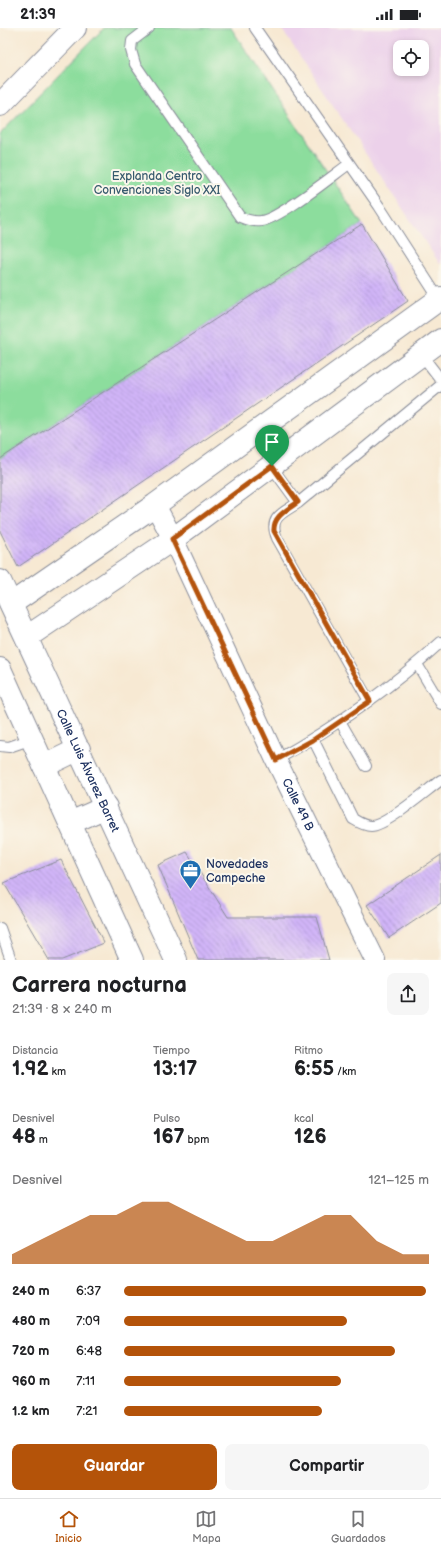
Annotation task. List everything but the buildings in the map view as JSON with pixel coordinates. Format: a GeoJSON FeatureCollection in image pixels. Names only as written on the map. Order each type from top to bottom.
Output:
{"type":"FeatureCollection","features":[{"type":"Feature","properties":{"kind":"main road"},"geometry":{"type":"LineString","coordinates":[[0,105],[75,28]]}},
{"type":"Feature","properties":{"kind":"main road"},"geometry":{"type":"LineString","coordinates":[[11,604],[155,505],[440,299]]}},
{"type":"Feature","properties":{"kind":"main road"},"geometry":{"type":"LineString","coordinates":[[27,637],[172,539],[441,340]]}},
{"type":"Feature","properties":{"kind":"main road","name":"Calle Luis Álvarez Barret"},"geometry":{"type":"LineString","coordinates":[[0,581],[106,806],[176,960]]}},
{"type":"Feature","properties":{"kind":"main road"},"geometry":{"type":"LineString","coordinates":[[0,669],[132,960]]}},
{"type":"Feature","properties":{"kind":"main road"},"geometry":{"type":"LineString","coordinates":[[44,766],[79,748]]}},
{"type":"Feature","properties":{"kind":"main road"},"geometry":{"type":"LineString","coordinates":[[70,823],[106,806]]}},
{"type":"Feature","properties":{"kind":"street","name":"Calle 49 B"},"geometry":{"type":"LineString","coordinates":[[155,505],[276,760],[375,960]]}},
{"type":"Feature","properties":{"kind":"lane"},"geometry":{"type":"LineString","coordinates":[[149,28],[132,41],[131,50],[135,64],[240,217],[249,221],[262,221],[276,216],[349,164]]}},
{"type":"Feature","properties":{"kind":"lane"},"geometry":{"type":"LineString","coordinates":[[255,28],[379,206],[440,299]]}},
{"type":"Feature","properties":{"kind":"lane"},"geometry":{"type":"LineString","coordinates":[[421,354],[441,380]]}},
{"type":"Feature","properties":{"kind":"lane"},"geometry":{"type":"LineString","coordinates":[[370,701],[274,531],[274,524],[276,518],[298,502],[441,385]]}},
{"type":"Feature","properties":{"kind":"lane"},"geometry":{"type":"LineString","coordinates":[[272,466],[298,502]]}},
{"type":"Feature","properties":{"kind":"lane"},"geometry":{"type":"LineString","coordinates":[[276,760],[313,740],[370,701],[418,664],[441,642]]}},
{"type":"Feature","properties":{"kind":"lane"},"geometry":{"type":"LineString","coordinates":[[418,664],[441,704]]}},
{"type":"Feature","properties":{"kind":"lane"},"geometry":{"type":"LineString","coordinates":[[340,721],[366,766]]}},
{"type":"Feature","properties":{"kind":"lane"},"geometry":{"type":"LineString","coordinates":[[0,746],[9,747],[32,739]]}},
{"type":"Feature","properties":{"kind":"lane"},"geometry":{"type":"LineString","coordinates":[[313,740],[353,819],[361,824],[370,826],[383,823],[441,780]]}},
{"type":"Feature","properties":{"kind":"lane"},"geometry":{"type":"LineString","coordinates":[[1,934],[11,960]]}},
{"type":"Feature","properties":{"kind":"shaded area"},"geometry":{"type":"Polygon","coordinates":[[[281,28],[441,28],[440,264],[281,28]]]}},
{"type":"Feature","properties":{"kind":"green space","name":"Explanda Centro Convenciones Siglo XXI"},"geometry":{"type":"Polygon","coordinates":[[[104,28],[231,28],[362,224],[0,459],[0,134],[104,28]]]}},
{"type":"Feature","properties":{"kind":"place","name":"Novedades Campeche"},"geometry":{"type":"Point","coordinates":[190,890]}},
{"type":"Feature","properties":{"kind":"route"},"geometry":{"type":"LineString","coordinates":[[272,466],[298,502],[276,518],[274,531],[370,701],[313,740],[276,760],[172,539],[272,466]]}}]}
